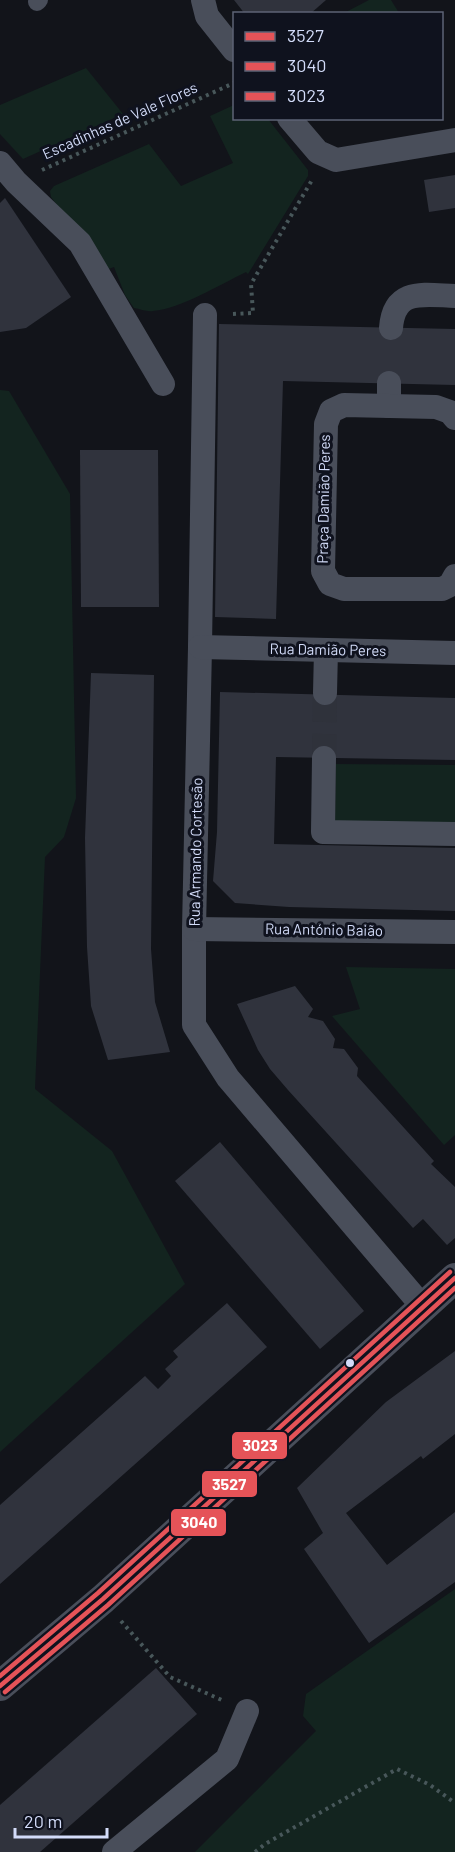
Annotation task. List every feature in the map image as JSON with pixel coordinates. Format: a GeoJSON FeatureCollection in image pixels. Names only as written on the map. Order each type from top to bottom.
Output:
{"type":"FeatureCollection","features":[{"type":"Feature","properties":{"kind":"street"},"geometry":{"type":"LineString","coordinates":[[203,0],[207,16],[233,49]]}},
{"type":"Feature","properties":{"kind":"street"},"geometry":{"type":"LineString","coordinates":[[292,120],[311,146],[318,152],[336,160],[455,140]]}},
{"type":"Feature","properties":{"kind":"street"},"geometry":{"type":"LineString","coordinates":[[0,163],[16,182],[80,243],[163,384]]}},
{"type":"Feature","properties":{"kind":"street"},"geometry":{"type":"LineString","coordinates":[[391,328],[395,308],[409,297],[418,295],[455,296]]}},
{"type":"Feature","properties":{"kind":"street","name":"Rua Armando Cortesão"},"geometry":{"type":"LineString","coordinates":[[205,315],[201,647],[194,929],[195,1025],[228,1078],[423,1307]]}},
{"type":"Feature","properties":{"kind":"street","name":"Praça Damião Peres"},"geometry":{"type":"LineString","coordinates":[[455,418],[450,412],[436,407],[389,395],[344,405],[331,411],[326,424],[323,571],[330,584],[344,589],[442,589],[450,585],[455,576]]}},
{"type":"Feature","properties":{"kind":"street","name":"Rua Damião Peres"},"geometry":{"type":"LineString","coordinates":[[201,647],[455,653]]}},
{"type":"Feature","properties":{"kind":"street"},"geometry":{"type":"LineString","coordinates":[[325,693],[326,650]]}},
{"type":"Feature","properties":{"kind":"street"},"geometry":{"type":"LineString","coordinates":[[324,758],[323,832],[455,834]]}},
{"type":"Feature","properties":{"kind":"street","name":"Rua António Baião"},"geometry":{"type":"LineString","coordinates":[[194,929],[455,932]]}},
{"type":"Feature","properties":{"kind":"street"},"geometry":{"type":"LineString","coordinates":[[0,1686],[103,1599],[455,1278]]}},
{"type":"Feature","properties":{"kind":"street"},"geometry":{"type":"LineString","coordinates":[[114,1852],[226,1759],[247,1711]]}},
{"type":"Feature","properties":{"kind":"path","name":"Escadinhas de Vale Flores"},"geometry":{"type":"LineString","coordinates":[[16,182],[233,83]]}},
{"type":"Feature","properties":{"kind":"path"},"geometry":{"type":"LineString","coordinates":[[205,315],[253,313],[251,284],[327,156]]}},
{"type":"Feature","properties":{"kind":"path"},"geometry":{"type":"LineString","coordinates":[[103,1599],[170,1677],[247,1711]]}},
{"type":"Feature","properties":{"kind":"path"},"geometry":{"type":"LineString","coordinates":[[255,1852],[265,1844],[397,1769],[430,1785],[455,1803]]}},
{"type":"Feature","properties":{"kind":"green space"},"geometry":{"type":"Polygon","coordinates":[[[369,0],[391,0],[398,12],[346,12],[369,0]]]}},
{"type":"Feature","properties":{"kind":"green space"},"geometry":{"type":"Polygon","coordinates":[[[86,68],[123,114],[23,159],[0,134],[0,105],[86,68]]]}},
{"type":"Feature","properties":{"kind":"green space"},"geometry":{"type":"Polygon","coordinates":[[[233,105],[233,120],[269,120],[308,170],[308,176],[248,274],[246,272],[175,306],[151,311],[134,308],[125,295],[114,267],[106,270],[51,197],[50,191],[54,186],[149,144],[181,186],[233,163],[210,116],[233,105]]]}},
{"type":"Feature","properties":{"kind":"green space"},"geometry":{"type":"Polygon","coordinates":[[[0,390],[9,391],[70,494],[76,798],[64,837],[45,857],[35,1089],[112,1151],[185,1284],[0,1452],[0,390]]]}},
{"type":"Feature","properties":{"kind":"green space"},"geometry":{"type":"Polygon","coordinates":[[[336,764],[455,765],[455,823],[335,822],[336,764]]]}},
{"type":"Feature","properties":{"kind":"green space"},"geometry":{"type":"Polygon","coordinates":[[[346,967],[455,969],[455,1135],[444,1145],[332,1016],[360,1009],[346,967]]]}},
{"type":"Feature","properties":{"kind":"green space"},"geometry":{"type":"Polygon","coordinates":[[[455,1589],[455,1852],[195,1852],[316,1731],[303,1716],[306,1694],[455,1589]]]}},
{"type":"Feature","properties":{"kind":"building"},"geometry":{"type":"Polygon","coordinates":[[[234,0],[326,0],[312,12],[243,12],[234,0]]]}},
{"type":"Feature","properties":{"kind":"building"},"geometry":{"type":"Polygon","coordinates":[[[455,175],[455,208],[429,212],[424,180],[455,175]]]}},
{"type":"Feature","properties":{"kind":"building"},"geometry":{"type":"Polygon","coordinates":[[[5,198],[71,297],[26,328],[0,332],[0,203],[5,198]]]}},
{"type":"Feature","properties":{"kind":"building"},"geometry":{"type":"Polygon","coordinates":[[[219,324],[455,329],[455,385],[283,381],[276,619],[215,617],[219,324]]]}},
{"type":"Feature","properties":{"kind":"building"},"geometry":{"type":"Polygon","coordinates":[[[80,450],[158,450],[159,607],[81,607],[80,450]]]}},
{"type":"Feature","properties":{"kind":"building"},"geometry":{"type":"Polygon","coordinates":[[[91,673],[154,675],[151,949],[155,1002],[170,1052],[108,1060],[91,1006],[87,947],[85,838],[91,673]]]}},
{"type":"Feature","properties":{"kind":"building"},"geometry":{"type":"Polygon","coordinates":[[[220,692],[455,698],[455,760],[276,757],[274,844],[455,848],[455,911],[289,907],[235,903],[213,881],[217,832],[220,692]]]}},
{"type":"Feature","properties":{"kind":"building"},"geometry":{"type":"Polygon","coordinates":[[[295,986],[313,1009],[308,1017],[323,1021],[335,1039],[333,1048],[344,1049],[358,1068],[357,1076],[434,1161],[431,1164],[455,1187],[455,1238],[447,1245],[423,1219],[413,1228],[288,1090],[258,1050],[237,1004],[295,986]]]}},
{"type":"Feature","properties":{"kind":"building"},"geometry":{"type":"Polygon","coordinates":[[[220,1142],[364,1311],[320,1349],[175,1181],[220,1142]]]}},
{"type":"Feature","properties":{"kind":"building"},"geometry":{"type":"Polygon","coordinates":[[[227,1303],[267,1347],[0,1584],[0,1505],[145,1376],[158,1389],[171,1376],[165,1369],[178,1357],[173,1351],[227,1303]]]}},
{"type":"Feature","properties":{"kind":"building"},"geometry":{"type":"Polygon","coordinates":[[[455,1351],[455,1434],[423,1459],[421,1456],[346,1513],[387,1565],[455,1512],[455,1582],[369,1643],[304,1549],[323,1533],[297,1488],[386,1402],[455,1351]]]}},
{"type":"Feature","properties":{"kind":"building"},"geometry":{"type":"Polygon","coordinates":[[[156,1668],[197,1714],[40,1852],[0,1852],[0,1805],[156,1668]]]}},
{"type":"Feature","properties":{"kind":"tunnel"},"geometry":{"type":"LineString","coordinates":[[324,758],[325,693]]}},
{"type":"Feature","properties":{"kind":"transit line","name":"3023"},"geometry":{"type":"LineString","coordinates":[[0,1676],[98,1593],[450,1272]]}},
{"type":"Feature","properties":{"kind":"transit line","name":"3527"},"geometry":{"type":"LineString","coordinates":[[0,1686],[103,1599],[455,1278]]}},
{"type":"Feature","properties":{"kind":"transit line","name":"3040"},"geometry":{"type":"LineString","coordinates":[[5,1692],[108,1605],[455,1288]]}}]}
